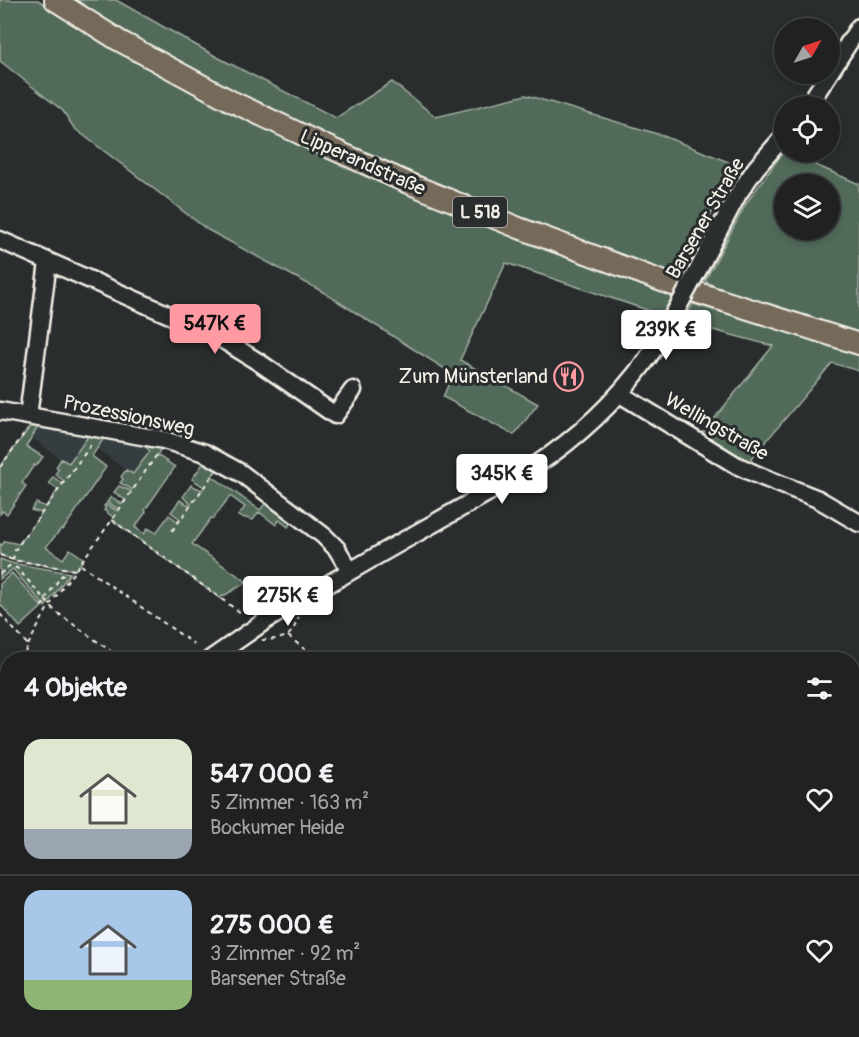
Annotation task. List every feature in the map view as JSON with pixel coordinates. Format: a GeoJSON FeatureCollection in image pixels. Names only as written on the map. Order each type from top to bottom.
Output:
{"type":"FeatureCollection","features":[{"type":"Feature","properties":{"kind":"main road","name":"Lipperandstraße"},"geometry":{"type":"LineString","coordinates":[[55,0],[118,40],[231,101],[408,183],[519,228],[668,283],[859,344]]}},
{"type":"Feature","properties":{"kind":"street"},"geometry":{"type":"LineString","coordinates":[[814,96],[859,27]]}},
{"type":"Feature","properties":{"kind":"street","name":"Barsener Straße"},"geometry":{"type":"LineString","coordinates":[[220,652],[258,625],[541,462],[577,436],[620,394],[648,358],[738,194],[774,147]]}},
{"type":"Feature","properties":{"kind":"street"},"geometry":{"type":"LineString","coordinates":[[0,240],[217,336],[335,415],[353,390]]}},
{"type":"Feature","properties":{"kind":"street"},"geometry":{"type":"LineString","coordinates":[[31,416],[48,262]]}},
{"type":"Feature","properties":{"kind":"street","name":"Wellingstraße"},"geometry":{"type":"LineString","coordinates":[[620,394],[736,465],[818,499],[859,523]]}},
{"type":"Feature","properties":{"kind":"street","name":"Prozessionsweg"},"geometry":{"type":"LineString","coordinates":[[0,411],[164,440],[205,453],[264,490],[324,536],[337,549],[351,571]]}},
{"type":"Feature","properties":{"kind":"path"},"geometry":{"type":"LineString","coordinates":[[0,467],[32,424],[31,416]]}},
{"type":"Feature","properties":{"kind":"path"},"geometry":{"type":"LineString","coordinates":[[13,560],[15,550],[96,437],[98,428]]}},
{"type":"Feature","properties":{"kind":"path"},"geometry":{"type":"LineString","coordinates":[[25,652],[49,606],[112,520],[162,447],[164,440]]}},
{"type":"Feature","properties":{"kind":"path"},"geometry":{"type":"LineString","coordinates":[[172,531],[222,462]]}},
{"type":"Feature","properties":{"kind":"path"},"geometry":{"type":"LineString","coordinates":[[112,520],[241,613]]}},
{"type":"Feature","properties":{"kind":"path"},"geometry":{"type":"LineString","coordinates":[[0,555],[13,560],[75,570]]}},
{"type":"Feature","properties":{"kind":"path"},"geometry":{"type":"LineString","coordinates":[[80,564],[194,644]]}},
{"type":"Feature","properties":{"kind":"path"},"geometry":{"type":"LineString","coordinates":[[0,574],[9,566],[17,568],[49,606],[112,652]]}},
{"type":"Feature","properties":{"kind":"path"},"geometry":{"type":"LineString","coordinates":[[41,606],[62,576],[68,580]]}},
{"type":"Feature","properties":{"kind":"path"},"geometry":{"type":"LineString","coordinates":[[0,614],[28,645]]}},
{"type":"Feature","properties":{"kind":"path"},"geometry":{"type":"LineString","coordinates":[[288,636],[308,652]]}},
{"type":"Feature","properties":{"kind":"shaded area"},"geometry":{"type":"Polygon","coordinates":[[[38,427],[58,431],[59,428],[84,435],[87,438],[68,464],[32,438],[38,427]]]}},
{"type":"Feature","properties":{"kind":"shaded area"},"geometry":{"type":"Polygon","coordinates":[[[104,438],[142,444],[150,451],[133,475],[97,449],[104,438]]]}},
{"type":"Feature","properties":{"kind":"green space"},"geometry":{"type":"Polygon","coordinates":[[[0,0],[38,0],[221,106],[319,154],[489,227],[644,282],[672,297],[662,315],[506,263],[460,360],[538,404],[514,435],[443,397],[453,374],[323,292],[208,230],[74,128],[63,111],[0,61],[0,0]]]}},
{"type":"Feature","properties":{"kind":"green space"},"geometry":{"type":"Polygon","coordinates":[[[70,0],[116,0],[217,57],[336,118],[392,82],[436,117],[526,95],[661,135],[741,167],[720,195],[684,275],[651,269],[429,182],[238,97],[116,30],[70,0]]]}},
{"type":"Feature","properties":{"kind":"green space"},"geometry":{"type":"Polygon","coordinates":[[[776,162],[809,162],[836,174],[774,174],[774,240],[840,240],[840,176],[859,184],[859,337],[735,298],[705,281],[747,202],[776,162]]]}},
{"type":"Feature","properties":{"kind":"green space"},"geometry":{"type":"Polygon","coordinates":[[[693,304],[859,351],[859,371],[832,363],[746,465],[701,435],[773,346],[683,322],[693,304]]]}},
{"type":"Feature","properties":{"kind":"green space"},"geometry":{"type":"Polygon","coordinates":[[[32,424],[59,428],[58,431],[38,427],[26,446],[43,457],[36,466],[34,465],[22,483],[26,486],[7,514],[3,511],[0,514],[0,467],[32,424]]]}},
{"type":"Feature","properties":{"kind":"green space"},"geometry":{"type":"Polygon","coordinates":[[[65,430],[123,440],[104,438],[92,456],[106,467],[63,530],[61,529],[46,547],[63,559],[70,549],[84,559],[75,570],[13,560],[0,555],[0,544],[2,545],[5,541],[19,544],[42,513],[31,510],[36,503],[46,507],[58,490],[49,483],[53,477],[62,483],[64,481],[55,474],[59,469],[56,467],[61,459],[69,463],[87,438],[65,430]]]}},
{"type":"Feature","properties":{"kind":"green space"},"geometry":{"type":"Polygon","coordinates":[[[132,442],[162,447],[157,455],[175,467],[135,527],[144,534],[148,528],[156,533],[169,515],[179,522],[180,519],[171,512],[180,500],[190,506],[191,504],[183,497],[191,485],[202,490],[204,487],[192,479],[205,461],[218,468],[212,476],[260,510],[267,501],[292,521],[288,527],[279,520],[276,525],[259,512],[253,520],[238,516],[245,507],[230,496],[213,519],[211,518],[192,544],[247,582],[220,598],[112,520],[113,517],[104,510],[106,507],[104,506],[106,504],[117,511],[118,509],[107,502],[111,497],[122,504],[125,500],[114,492],[119,486],[131,491],[132,489],[120,483],[123,479],[121,477],[126,470],[133,474],[150,451],[142,444],[132,442]]]}},
{"type":"Feature","properties":{"kind":"green space"},"geometry":{"type":"Polygon","coordinates":[[[0,559],[70,573],[45,607],[13,569],[0,579],[0,559]]]}},
{"type":"Feature","properties":{"kind":"green space"},"geometry":{"type":"Polygon","coordinates":[[[12,573],[42,607],[20,627],[0,604],[0,584],[12,573]]]}},
{"type":"Feature","properties":{"kind":"place","name":"Zum Münsterland"},"geometry":{"type":"Point","coordinates":[569,376]}}]}
